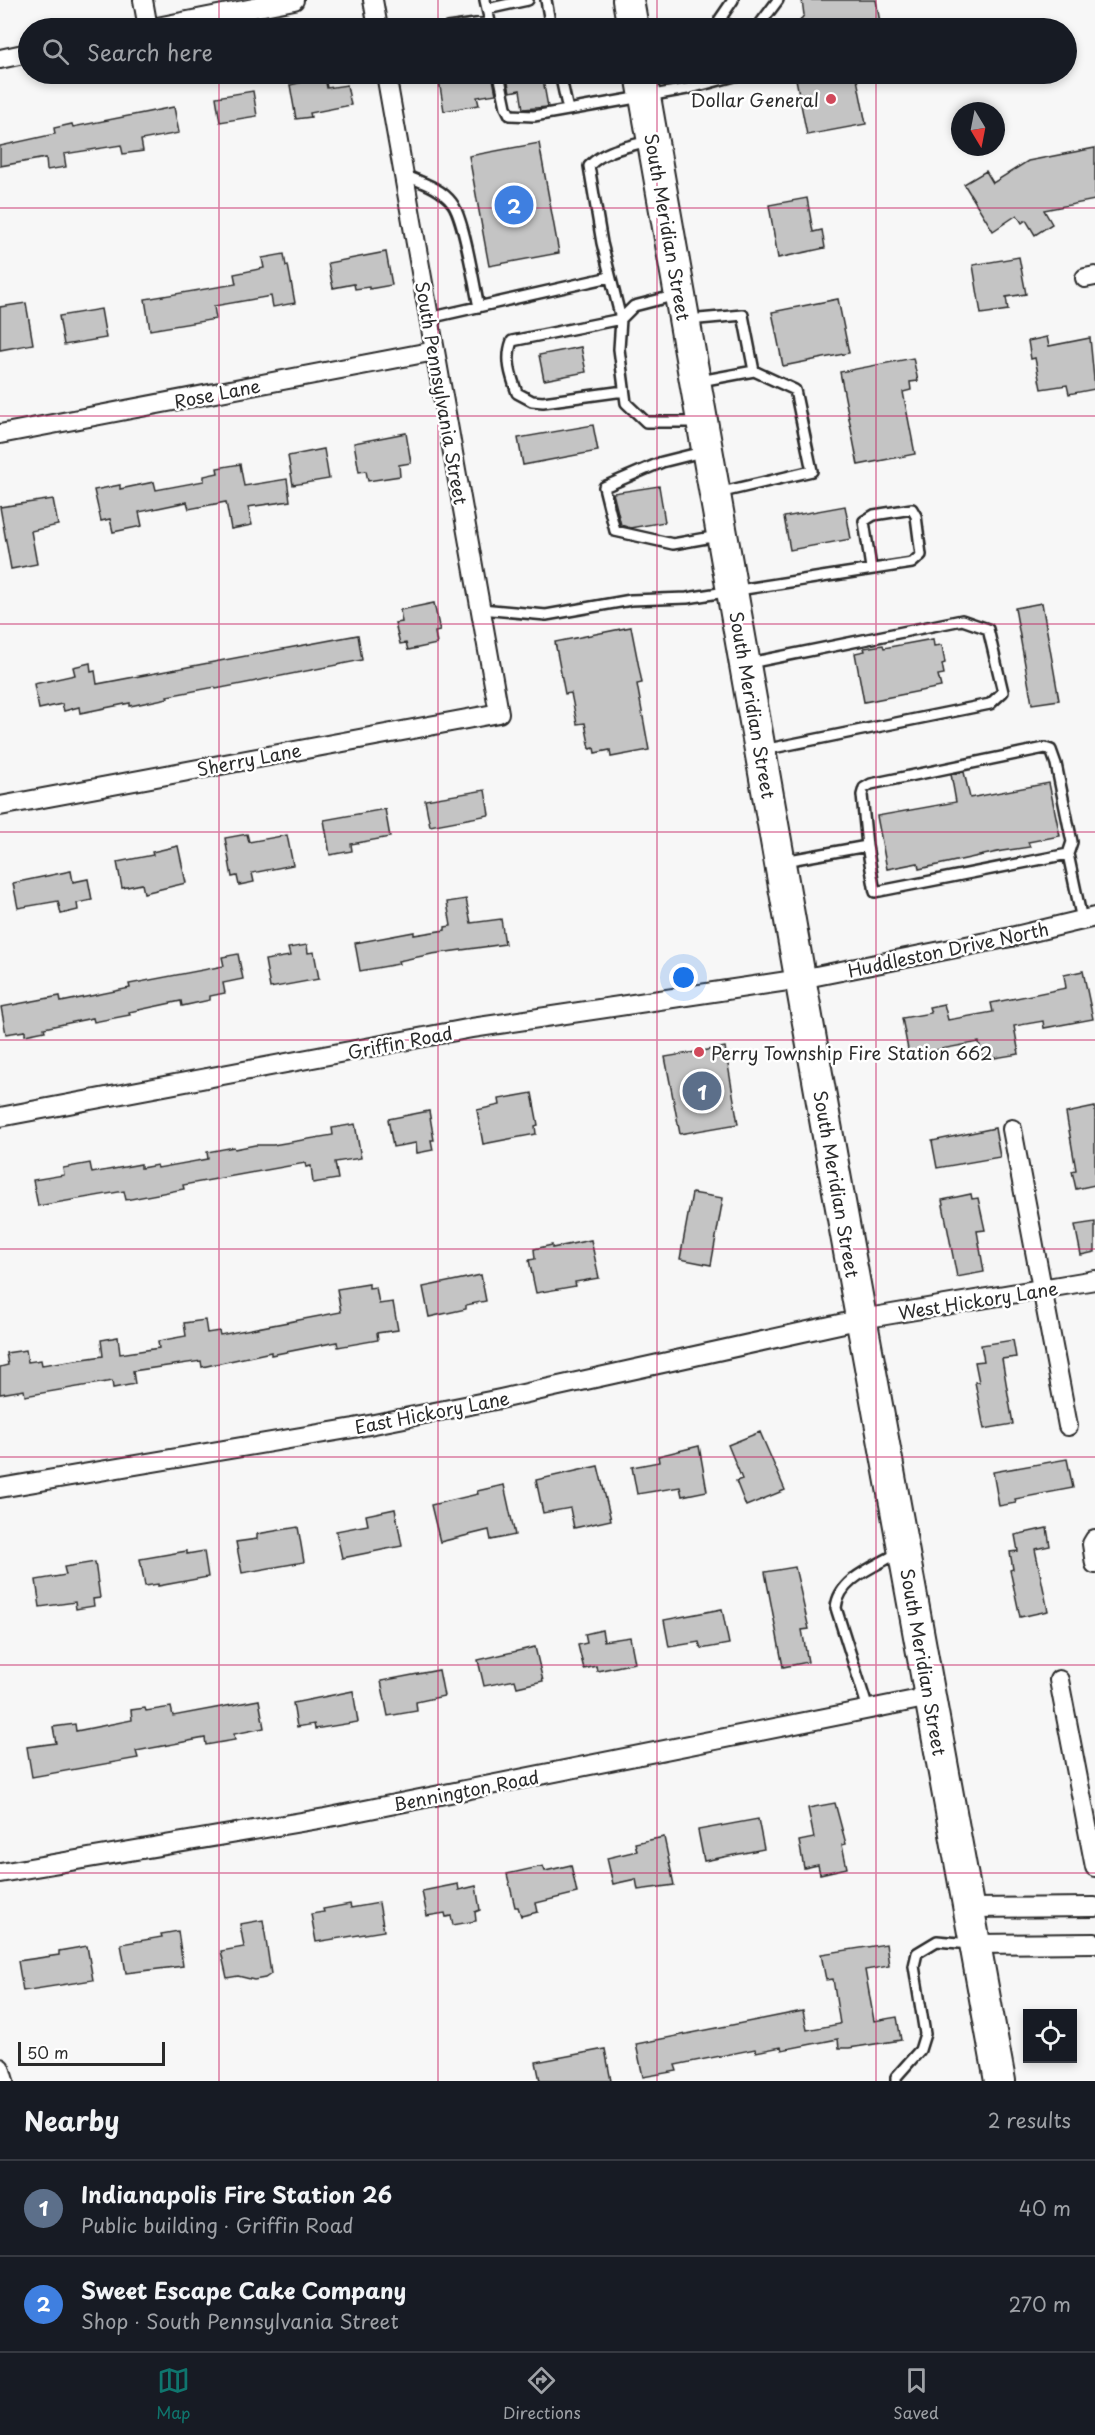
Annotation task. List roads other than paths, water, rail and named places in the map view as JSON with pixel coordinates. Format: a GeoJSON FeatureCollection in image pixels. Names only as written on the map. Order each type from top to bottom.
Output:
{"type":"FeatureCollection","features":[{"type":"Feature","properties":{"kind":"main road"},"geometry":{"type":"LineString","coordinates":[[628,0],[631,18]]}},
{"type":"Feature","properties":{"kind":"main road","name":"South Meridian Street"},"geometry":{"type":"LineString","coordinates":[[643,86],[903,1550],[1000,2081]]}},
{"type":"Feature","properties":{"kind":"street"},"geometry":{"type":"LineString","coordinates":[[143,0],[148,18]]}},
{"type":"Feature","properties":{"kind":"street"},"geometry":{"type":"LineString","coordinates":[[201,18],[294,0]]}},
{"type":"Feature","properties":{"kind":"street"},"geometry":{"type":"LineString","coordinates":[[373,0],[376,18]]}},
{"type":"Feature","properties":{"kind":"street"},"geometry":{"type":"LineString","coordinates":[[0,59],[18,55]]}},
{"type":"Feature","properties":{"kind":"street","name":"South Pennsylvania Street"},"geometry":{"type":"LineString","coordinates":[[388,84],[499,713]]}},
{"type":"Feature","properties":{"kind":"street","name":"Rose Lane"},"geometry":{"type":"LineString","coordinates":[[0,434],[435,351]]}},
{"type":"Feature","properties":{"kind":"street","name":"Sherry Lane"},"geometry":{"type":"LineString","coordinates":[[0,806],[499,713]]}},
{"type":"Feature","properties":{"kind":"street","name":"Huddleston Drive North"},"geometry":{"type":"LineString","coordinates":[[801,979],[1011,937],[1088,918]]}},
{"type":"Feature","properties":{"kind":"street","name":"Griffin Road"},"geometry":{"type":"LineString","coordinates":[[0,1117],[472,1028],[801,979]]}},
{"type":"Feature","properties":{"kind":"street"},"geometry":{"type":"LineString","coordinates":[[1012,1129],[1068,1426]]}},
{"type":"Feature","properties":{"kind":"street","name":"West Hickory Lane"},"geometry":{"type":"LineString","coordinates":[[862,1319],[1095,1280]]}},
{"type":"Feature","properties":{"kind":"street","name":"East Hickory Lane"},"geometry":{"type":"LineString","coordinates":[[0,1488],[354,1428],[500,1399],[862,1319]]}},
{"type":"Feature","properties":{"kind":"street"},"geometry":{"type":"LineString","coordinates":[[1094,1540],[1095,1564]]}},
{"type":"Feature","properties":{"kind":"street"},"geometry":{"type":"LineString","coordinates":[[1059,1680],[1095,1867]]}},
{"type":"Feature","properties":{"kind":"street","name":"Bennington Road"},"geometry":{"type":"LineString","coordinates":[[0,1873],[325,1818],[930,1697]]}},
{"type":"Feature","properties":{"kind":"street"},"geometry":{"type":"LineString","coordinates":[[969,1908],[1095,1907]]}},
{"type":"Feature","properties":{"kind":"street"},"geometry":{"type":"LineString","coordinates":[[975,1944],[1095,1943]]}},
{"type":"Feature","properties":{"kind":"street"},"geometry":{"type":"LineString","coordinates":[[0,2068],[4,2081]]}},
{"type":"Feature","properties":{"kind":"lane"},"geometry":{"type":"LineString","coordinates":[[486,4],[528,0]]}},
{"type":"Feature","properties":{"kind":"lane"},"geometry":{"type":"LineString","coordinates":[[546,0],[549,18]]}},
{"type":"Feature","properties":{"kind":"lane"},"geometry":{"type":"LineString","coordinates":[[721,18],[734,0]]}},
{"type":"Feature","properties":{"kind":"lane"},"geometry":{"type":"LineString","coordinates":[[764,18],[778,0]]}},
{"type":"Feature","properties":{"kind":"lane"},"geometry":{"type":"LineString","coordinates":[[501,84],[510,115],[534,116],[568,110],[643,86],[687,89],[705,84]]}},
{"type":"Feature","properties":{"kind":"lane"},"geometry":{"type":"LineString","coordinates":[[562,84],[568,110]]}},
{"type":"Feature","properties":{"kind":"lane"},"geometry":{"type":"LineString","coordinates":[[653,140],[616,149],[596,158],[589,166],[592,195],[621,319],[619,349],[626,403],[646,422],[703,422]]}},
{"type":"Feature","properties":{"kind":"lane"},"geometry":{"type":"LineString","coordinates":[[404,175],[441,192],[453,204],[465,243],[479,307]]}},
{"type":"Feature","properties":{"kind":"lane"},"geometry":{"type":"LineString","coordinates":[[429,318],[610,277]]}},
{"type":"Feature","properties":{"kind":"lane"},"geometry":{"type":"LineString","coordinates":[[624,391],[543,402],[524,398],[518,393],[512,378],[508,354],[512,341],[621,319],[634,306],[683,308],[743,315],[754,371]]}},
{"type":"Feature","properties":{"kind":"lane"},"geometry":{"type":"LineString","coordinates":[[696,381],[754,371],[795,390],[812,471],[716,493]]}},
{"type":"Feature","properties":{"kind":"lane"},"geometry":{"type":"LineString","coordinates":[[708,451],[662,462],[604,486],[615,531],[673,544],[723,535]]}},
{"type":"Feature","properties":{"kind":"lane"},"geometry":{"type":"LineString","coordinates":[[481,609],[546,615],[631,600],[687,598],[912,563],[921,555],[916,516],[912,509],[874,515],[864,521],[871,568]]}},
{"type":"Feature","properties":{"kind":"lane"},"geometry":{"type":"LineString","coordinates":[[746,663],[962,620],[988,629],[1003,692],[990,704],[761,750]]}},
{"type":"Feature","properties":{"kind":"lane"},"geometry":{"type":"LineString","coordinates":[[1068,854],[875,892],[867,846],[862,795],[864,789],[871,784],[1046,748],[1051,750],[1072,842],[1068,854],[1088,918]]}},
{"type":"Feature","properties":{"kind":"lane"},"geometry":{"type":"LineString","coordinates":[[781,861],[867,846]]}},
{"type":"Feature","properties":{"kind":"lane"},"geometry":{"type":"LineString","coordinates":[[868,1709],[836,1608],[837,1598],[855,1578],[903,1550]]}},
{"type":"Feature","properties":{"kind":"lane"},"geometry":{"type":"LineString","coordinates":[[896,2081],[896,2077],[920,2050],[925,2034],[914,1966],[917,1953],[937,1941],[975,1944]]}},
{"type":"Feature","properties":{"kind":"place","name":"Dollar General"},"geometry":{"type":"Point","coordinates":[831,99]}},
{"type":"Feature","properties":{"kind":"place","name":"Sweet Escape Cake Company"},"geometry":{"type":"Point","coordinates":[514,205]}},
{"type":"Feature","properties":{"kind":"place","name":"Perry Township Fire Station 662"},"geometry":{"type":"Point","coordinates":[699,1052]}},
{"type":"Feature","properties":{"kind":"place","name":"Indianapolis Fire Station 26"},"geometry":{"type":"Point","coordinates":[702,1091]}}]}
